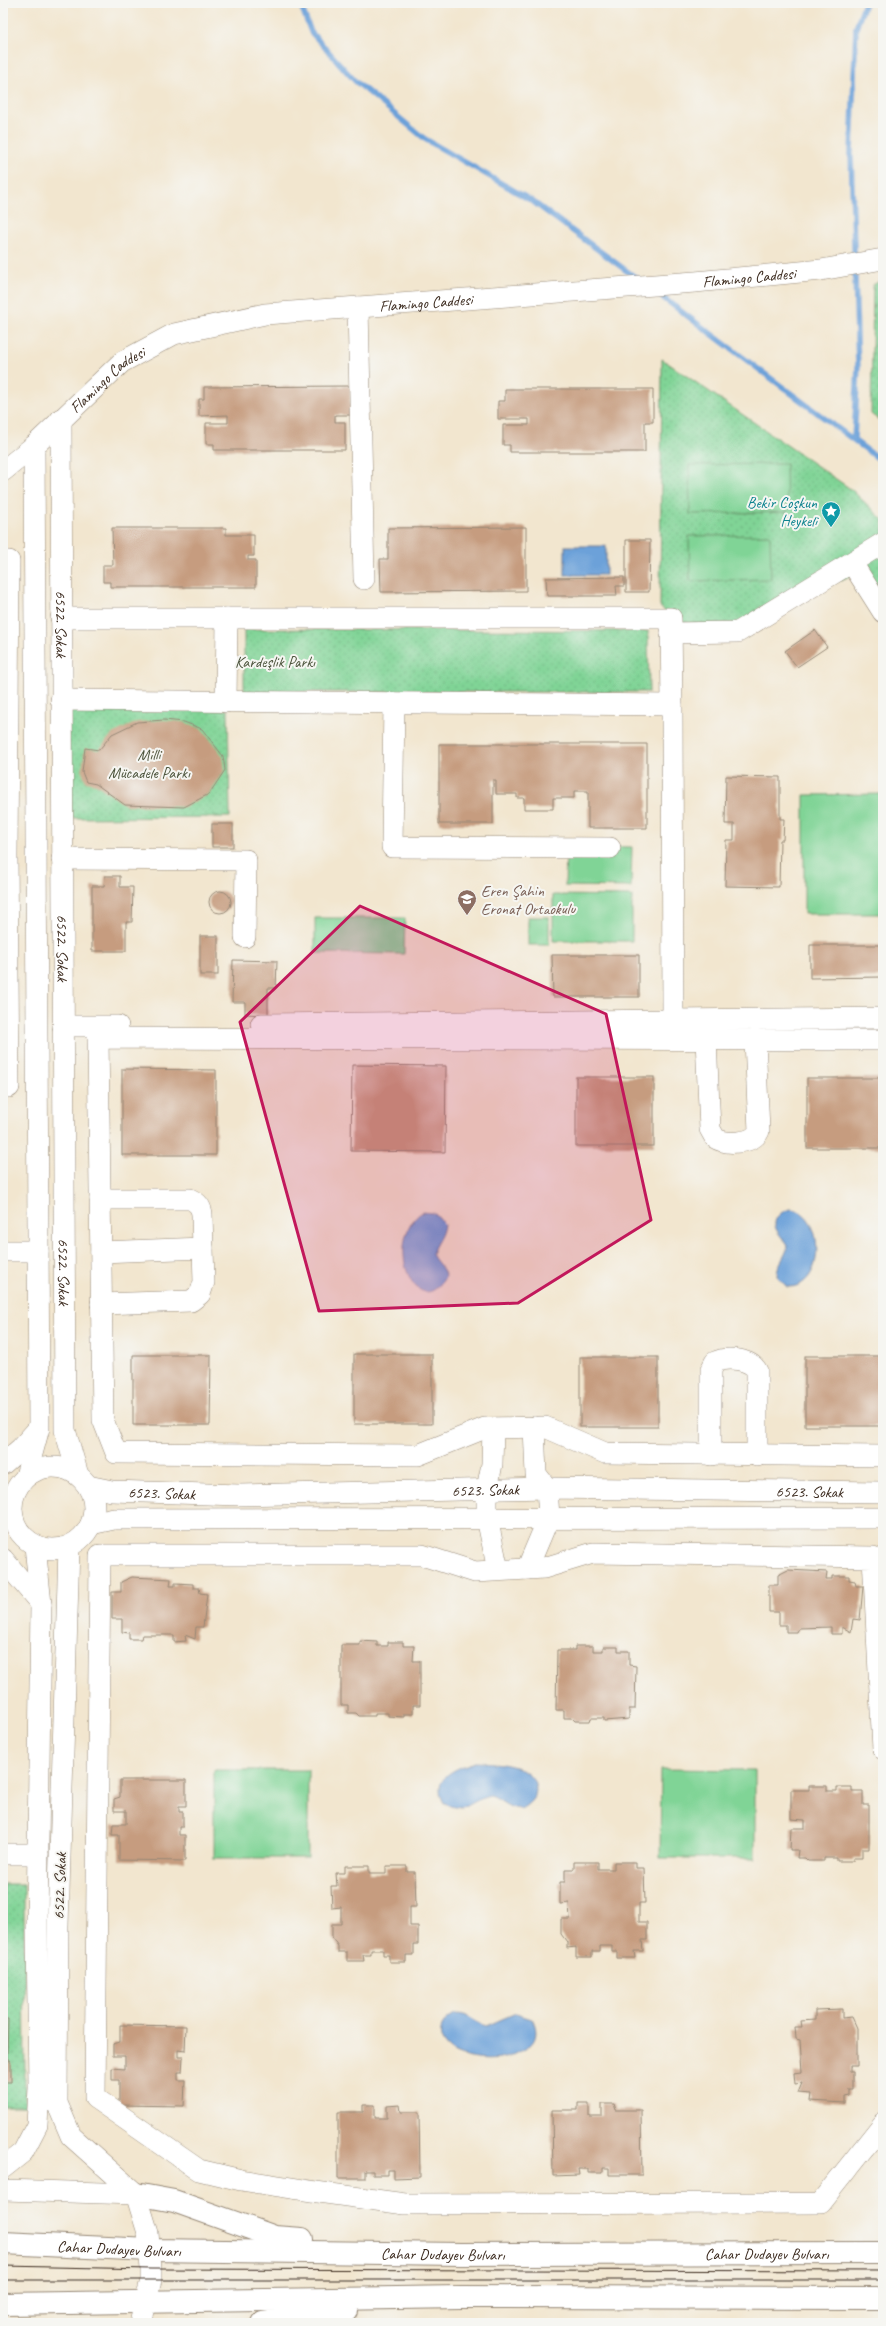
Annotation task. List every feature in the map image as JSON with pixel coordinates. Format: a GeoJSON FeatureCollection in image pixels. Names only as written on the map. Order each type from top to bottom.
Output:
{"type":"FeatureCollection","features":[{"type":"Feature","properties":{"kind":"main road"},"geometry":{"type":"LineString","coordinates":[[136,2194],[174,2201],[275,2237],[461,2254]]}},
{"type":"Feature","properties":{"kind":"main road","name":"Cahar Dudayev Bulvarı"},"geometry":{"type":"LineString","coordinates":[[3,2244],[150,2250],[461,2254],[883,2253]]}},
{"type":"Feature","properties":{"kind":"main road"},"geometry":{"type":"LineString","coordinates":[[263,2323],[462,2297]]}},
{"type":"Feature","properties":{"kind":"main road"},"geometry":{"type":"LineString","coordinates":[[3,2304],[462,2297],[883,2298]]}},
{"type":"Feature","properties":{"kind":"street","name":"Flamingo Caddesi"},"geometry":{"type":"LineString","coordinates":[[34,446],[122,362],[174,334],[265,314],[622,286],[695,282],[821,270],[883,259]]}},
{"type":"Feature","properties":{"kind":"street"},"geometry":{"type":"LineString","coordinates":[[358,306],[364,579]]}},
{"type":"Feature","properties":{"kind":"street","name":"6522. Sokak"},"geometry":{"type":"LineString","coordinates":[[61,419],[65,1430],[83,1480]]}},
{"type":"Feature","properties":{"kind":"street"},"geometry":{"type":"LineString","coordinates":[[3,472],[34,446]]}},
{"type":"Feature","properties":{"kind":"street"},"geometry":{"type":"LineString","coordinates":[[3,486],[24,465],[34,446]]}},
{"type":"Feature","properties":{"kind":"street","name":"6522. Sokak"},"geometry":{"type":"LineString","coordinates":[[26,1476],[39,1428],[34,446]]}},
{"type":"Feature","properties":{"kind":"street"},"geometry":{"type":"LineString","coordinates":[[671,633],[738,632],[883,542]]}},
{"type":"Feature","properties":{"kind":"street"},"geometry":{"type":"LineString","coordinates":[[3,561],[9,561],[5,857],[8,1087],[3,1087]]}},
{"type":"Feature","properties":{"kind":"street"},"geometry":{"type":"LineString","coordinates":[[852,562],[883,612]]}},
{"type":"Feature","properties":{"kind":"street"},"geometry":{"type":"LineString","coordinates":[[61,618],[671,618],[673,1020]]}},
{"type":"Feature","properties":{"kind":"street"},"geometry":{"type":"LineString","coordinates":[[226,702],[227,618]]}},
{"type":"Feature","properties":{"kind":"street"},"geometry":{"type":"LineString","coordinates":[[61,700],[672,705]]}},
{"type":"Feature","properties":{"kind":"street"},"geometry":{"type":"LineString","coordinates":[[394,703],[392,847],[610,848]]}},
{"type":"Feature","properties":{"kind":"street"},"geometry":{"type":"LineString","coordinates":[[5,857],[36,857]]}},
{"type":"Feature","properties":{"kind":"street"},"geometry":{"type":"LineString","coordinates":[[62,859],[246,860],[245,937]]}},
{"type":"Feature","properties":{"kind":"street"},"geometry":{"type":"LineString","coordinates":[[63,1026],[883,1018]]}},
{"type":"Feature","properties":{"kind":"street"},"geometry":{"type":"LineString","coordinates":[[883,1040],[98,1038],[103,1420],[116,1453],[418,1455],[485,1428],[545,1427],[605,1453],[758,1456],[883,1456]]}},
{"type":"Feature","properties":{"kind":"street"},"geometry":{"type":"LineString","coordinates":[[706,1039],[710,1129],[715,1138],[724,1142],[749,1141],[755,1138],[759,1131],[755,1039]]}},
{"type":"Feature","properties":{"kind":"street"},"geometry":{"type":"LineString","coordinates":[[100,1199],[190,1199],[195,1201],[201,1209],[203,1248],[203,1289],[200,1294],[191,1301],[101,1304]]}},
{"type":"Feature","properties":{"kind":"street"},"geometry":{"type":"LineString","coordinates":[[101,1252],[203,1248]]}},
{"type":"Feature","properties":{"kind":"street"},"geometry":{"type":"LineString","coordinates":[[3,1251],[38,1251]]}},
{"type":"Feature","properties":{"kind":"street"},"geometry":{"type":"LineString","coordinates":[[711,1455],[711,1370],[715,1362],[722,1360],[748,1361],[758,1371],[758,1456]]}},
{"type":"Feature","properties":{"kind":"street"},"geometry":{"type":"LineString","coordinates":[[527,1569],[549,1517],[547,1488],[536,1474],[534,1427]]}},
{"type":"Feature","properties":{"kind":"street"},"geometry":{"type":"LineString","coordinates":[[3,1464],[21,1448],[39,1428]]}},
{"type":"Feature","properties":{"kind":"street"},"geometry":{"type":"LineString","coordinates":[[493,1428],[492,1464],[487,1489],[487,1518],[498,1570]]}},
{"type":"Feature","properties":{"kind":"street"},"geometry":{"type":"LineString","coordinates":[[47,1467],[58,1467],[83,1480],[93,1498],[94,1512],[91,1524],[86,1533],[69,1546],[46,1549],[35,1546],[18,1530],[11,1508],[13,1496],[18,1485],[26,1476],[47,1467]]}},
{"type":"Feature","properties":{"kind":"street","name":"6523. Sokak"},"geometry":{"type":"LineString","coordinates":[[83,1480],[112,1491],[239,1494],[547,1488],[883,1492]]}},
{"type":"Feature","properties":{"kind":"street","name":"6523. Sokak"},"geometry":{"type":"LineString","coordinates":[[91,1524],[114,1519],[549,1517],[883,1518]]}},
{"type":"Feature","properties":{"kind":"street","name":"6522. Sokak"},"geometry":{"type":"LineString","coordinates":[[3,2168],[23,2152],[37,2125],[39,2088],[37,1928],[40,1604],[35,1546]]}},
{"type":"Feature","properties":{"kind":"street","name":"6522. Sokak"},"geometry":{"type":"LineString","coordinates":[[69,1546],[58,1926],[57,2103],[71,2136],[136,2194]]}},
{"type":"Feature","properties":{"kind":"street"},"geometry":{"type":"LineString","coordinates":[[883,1749],[873,1557],[593,1553],[544,1568],[475,1572],[422,1555],[100,1555],[95,2098],[199,2170],[285,2187],[405,2204],[820,2203],[883,2124]]}},
{"type":"Feature","properties":{"kind":"street"},"geometry":{"type":"LineString","coordinates":[[3,1559],[40,1604]]}},
{"type":"Feature","properties":{"kind":"street"},"geometry":{"type":"LineString","coordinates":[[3,1854],[38,1854]]}},
{"type":"Feature","properties":{"kind":"street"},"geometry":{"type":"LineString","coordinates":[[3,2190],[136,2194],[148,2233],[151,2280],[140,2323]]}},
{"type":"Feature","properties":{"kind":"highlighted area"},"geometry":{"type":"Polygon","coordinates":[[[360,906],[606,1014],[651,1220],[518,1303],[319,1311],[240,1022],[360,906]]]}},
{"type":"Feature","properties":{"kind":"green space"},"geometry":{"type":"Polygon","coordinates":[[[883,279],[883,423],[871,414],[873,285],[883,279]]]}},
{"type":"Feature","properties":{"kind":"green space"},"geometry":{"type":"Polygon","coordinates":[[[662,359],[852,490],[883,520],[883,597],[866,569],[732,627],[679,622],[660,607],[662,359]]]}},
{"type":"Feature","properties":{"kind":"green space"},"geometry":{"type":"Polygon","coordinates":[[[786,464],[787,512],[690,514],[689,465],[786,464]]]}},
{"type":"Feature","properties":{"kind":"green space"},"geometry":{"type":"Polygon","coordinates":[[[770,535],[771,579],[690,581],[689,536],[770,535]]]}},
{"type":"Feature","properties":{"kind":"green space","name":"Kardeşlik Parkı"},"geometry":{"type":"Polygon","coordinates":[[[244,629],[648,631],[649,692],[244,692],[244,629]]]}},
{"type":"Feature","properties":{"kind":"green space","name":"Milli Mücadele Parkı"},"geometry":{"type":"Polygon","coordinates":[[[68,708],[228,710],[230,817],[68,818],[68,708]]]}},
{"type":"Feature","properties":{"kind":"green space"},"geometry":{"type":"Polygon","coordinates":[[[883,794],[883,914],[804,914],[804,795],[883,794]]]}},
{"type":"Feature","properties":{"kind":"green space"},"geometry":{"type":"Polygon","coordinates":[[[566,846],[632,847],[631,887],[565,886],[566,846]]]}},
{"type":"Feature","properties":{"kind":"green space"},"geometry":{"type":"Polygon","coordinates":[[[553,895],[632,896],[632,941],[553,941],[553,895]]]}},
{"type":"Feature","properties":{"kind":"green space"},"geometry":{"type":"Polygon","coordinates":[[[528,917],[549,917],[549,945],[528,945],[528,917]]]}},
{"type":"Feature","properties":{"kind":"green space"},"geometry":{"type":"Polygon","coordinates":[[[315,918],[405,918],[404,954],[315,953],[315,918]]]}},
{"type":"Feature","properties":{"kind":"green space"},"geometry":{"type":"Polygon","coordinates":[[[661,1769],[755,1770],[755,1858],[660,1858],[661,1769]]]}},
{"type":"Feature","properties":{"kind":"green space"},"geometry":{"type":"Polygon","coordinates":[[[214,1770],[308,1770],[308,1858],[214,1858],[214,1770]]]}},
{"type":"Feature","properties":{"kind":"green space"},"geometry":{"type":"Polygon","coordinates":[[[3,1884],[24,1884],[25,2106],[3,2106],[3,1884]]]}},
{"type":"Feature","properties":{"kind":"water"},"geometry":{"type":"Polygon","coordinates":[[[565,546],[606,546],[606,575],[565,575],[565,546]]]}},
{"type":"Feature","properties":{"kind":"water"},"geometry":{"type":"Polygon","coordinates":[[[791,1209],[802,1213],[810,1223],[815,1236],[817,1250],[815,1264],[809,1276],[800,1284],[787,1287],[777,1276],[777,1272],[788,1246],[777,1231],[775,1223],[780,1214],[791,1209]]]}},
{"type":"Feature","properties":{"kind":"water"},"geometry":{"type":"Polygon","coordinates":[[[422,1212],[434,1213],[444,1224],[442,1233],[432,1254],[445,1273],[445,1276],[441,1283],[431,1291],[422,1291],[413,1284],[407,1272],[404,1256],[405,1240],[411,1225],[422,1212]]]}},
{"type":"Feature","properties":{"kind":"water"},"geometry":{"type":"Polygon","coordinates":[[[476,1762],[503,1764],[522,1770],[529,1774],[534,1781],[536,1793],[529,1803],[521,1809],[508,1806],[490,1796],[459,1807],[444,1803],[440,1794],[442,1781],[447,1775],[460,1767],[476,1762]]]}},
{"type":"Feature","properties":{"kind":"water"},"geometry":{"type":"Polygon","coordinates":[[[516,2013],[532,2018],[536,2035],[535,2039],[529,2046],[510,2056],[489,2060],[467,2057],[450,2050],[445,2046],[442,2040],[441,2029],[448,2019],[455,2014],[464,2015],[486,2026],[516,2013]]]}},
{"type":"Feature","properties":{"kind":"building"},"geometry":{"type":"Polygon","coordinates":[[[350,386],[351,415],[335,415],[335,422],[345,422],[345,450],[214,450],[214,444],[206,444],[206,423],[228,423],[228,415],[199,416],[199,399],[204,399],[204,387],[350,386]]]}},
{"type":"Feature","properties":{"kind":"building"},"geometry":{"type":"Polygon","coordinates":[[[505,389],[653,389],[653,422],[645,422],[645,452],[510,452],[510,445],[503,445],[503,425],[529,425],[529,419],[498,419],[498,401],[505,401],[505,389]]]}},
{"type":"Feature","properties":{"kind":"building"},"geometry":{"type":"Polygon","coordinates":[[[526,527],[526,591],[381,592],[380,559],[388,559],[388,528],[526,527]]]}},
{"type":"Feature","properties":{"kind":"building"},"geometry":{"type":"Polygon","coordinates":[[[112,528],[226,528],[226,535],[254,535],[254,556],[248,556],[248,560],[256,560],[256,587],[110,587],[110,582],[103,582],[103,565],[113,565],[112,528]]]}},
{"type":"Feature","properties":{"kind":"building"},"geometry":{"type":"Polygon","coordinates":[[[626,540],[650,540],[649,592],[626,592],[626,540]]]}},
{"type":"Feature","properties":{"kind":"building"},"geometry":{"type":"Polygon","coordinates":[[[624,577],[624,586],[616,586],[617,596],[547,596],[546,578],[624,577]]]}},
{"type":"Feature","properties":{"kind":"building"},"geometry":{"type":"Polygon","coordinates":[[[815,630],[827,647],[797,667],[785,651],[815,630]]]}},
{"type":"Feature","properties":{"kind":"building"},"geometry":{"type":"Polygon","coordinates":[[[164,720],[184,722],[202,729],[223,756],[225,770],[209,794],[184,807],[125,805],[96,784],[86,782],[82,772],[85,748],[99,750],[112,734],[137,722],[164,720]]]}},
{"type":"Feature","properties":{"kind":"building"},"geometry":{"type":"Polygon","coordinates":[[[439,744],[647,744],[647,828],[588,828],[588,791],[574,791],[574,798],[553,798],[553,809],[524,809],[524,798],[517,798],[517,794],[496,794],[496,780],[493,780],[493,824],[439,824],[439,744]]]}},
{"type":"Feature","properties":{"kind":"building"},"geometry":{"type":"Polygon","coordinates":[[[726,776],[780,777],[780,819],[784,819],[783,840],[780,840],[779,887],[725,886],[726,840],[734,840],[734,824],[725,824],[726,776]]]}},
{"type":"Feature","properties":{"kind":"building"},"geometry":{"type":"Polygon","coordinates":[[[212,824],[233,824],[233,847],[212,847],[212,824]]]}},
{"type":"Feature","properties":{"kind":"building"},"geometry":{"type":"Polygon","coordinates":[[[105,876],[120,876],[120,887],[133,887],[132,922],[126,922],[126,951],[92,951],[92,886],[104,886],[105,876]]]}},
{"type":"Feature","properties":{"kind":"building"},"geometry":{"type":"Polygon","coordinates":[[[220,891],[224,892],[230,898],[230,906],[224,912],[220,913],[216,912],[210,906],[209,902],[210,898],[216,892],[220,891]]]}},
{"type":"Feature","properties":{"kind":"building"},"geometry":{"type":"Polygon","coordinates":[[[200,936],[218,936],[218,975],[200,975],[200,936]]]}},
{"type":"Feature","properties":{"kind":"building"},"geometry":{"type":"Polygon","coordinates":[[[810,945],[883,945],[883,977],[810,978],[810,945]]]}},
{"type":"Feature","properties":{"kind":"building"},"geometry":{"type":"Polygon","coordinates":[[[552,955],[639,955],[639,997],[553,997],[552,955]]]}},
{"type":"Feature","properties":{"kind":"building"},"geometry":{"type":"Polygon","coordinates":[[[233,960],[277,961],[276,988],[268,988],[268,1015],[245,1014],[245,1002],[232,1002],[233,960]]]}},
{"type":"Feature","properties":{"kind":"building"},"geometry":{"type":"Polygon","coordinates":[[[352,1065],[446,1066],[445,1152],[351,1151],[352,1065]]]}},
{"type":"Feature","properties":{"kind":"building"},"geometry":{"type":"Polygon","coordinates":[[[122,1069],[216,1070],[216,1155],[122,1155],[122,1069]]]}},
{"type":"Feature","properties":{"kind":"building"},"geometry":{"type":"Polygon","coordinates":[[[576,1077],[654,1077],[654,1146],[576,1146],[576,1077]]]}},
{"type":"Feature","properties":{"kind":"building"},"geometry":{"type":"Polygon","coordinates":[[[807,1078],[883,1078],[883,1148],[807,1148],[807,1078]]]}},
{"type":"Feature","properties":{"kind":"building"},"geometry":{"type":"Polygon","coordinates":[[[354,1354],[432,1354],[432,1424],[354,1424],[354,1354]]]}},
{"type":"Feature","properties":{"kind":"building"},"geometry":{"type":"Polygon","coordinates":[[[133,1355],[211,1355],[210,1425],[133,1425],[133,1355]]]}},
{"type":"Feature","properties":{"kind":"building"},"geometry":{"type":"Polygon","coordinates":[[[805,1356],[882,1356],[882,1426],[805,1426],[805,1356]]]}},
{"type":"Feature","properties":{"kind":"building"},"geometry":{"type":"Polygon","coordinates":[[[580,1357],[658,1357],[658,1427],[580,1427],[580,1357]]]}},
{"type":"Feature","properties":{"kind":"building"},"geometry":{"type":"Polygon","coordinates":[[[788,1570],[827,1572],[826,1579],[832,1579],[832,1576],[849,1576],[849,1580],[855,1581],[856,1586],[863,1586],[860,1620],[853,1619],[851,1632],[842,1627],[842,1634],[831,1634],[831,1627],[799,1628],[797,1632],[786,1632],[786,1625],[779,1625],[779,1612],[769,1612],[769,1585],[778,1585],[778,1575],[788,1570]]]}},
{"type":"Feature","properties":{"kind":"building"},"geometry":{"type":"Polygon","coordinates":[[[132,1577],[171,1579],[170,1586],[175,1586],[175,1583],[193,1584],[193,1588],[199,1588],[200,1593],[207,1594],[203,1627],[196,1627],[195,1639],[185,1635],[186,1641],[174,1642],[174,1635],[142,1635],[141,1639],[129,1639],[129,1633],[122,1632],[122,1619],[112,1619],[112,1592],[121,1592],[121,1582],[132,1577]]]}},
{"type":"Feature","properties":{"kind":"building"},"geometry":{"type":"Polygon","coordinates":[[[360,1641],[377,1642],[377,1646],[388,1646],[388,1642],[403,1642],[403,1646],[414,1646],[413,1661],[420,1661],[420,1705],[413,1705],[413,1714],[404,1714],[404,1717],[388,1716],[388,1713],[375,1713],[375,1716],[359,1716],[356,1713],[348,1713],[348,1705],[341,1705],[341,1645],[360,1645],[360,1641]]]}},
{"type":"Feature","properties":{"kind":"building"},"geometry":{"type":"Polygon","coordinates":[[[575,1646],[593,1646],[593,1651],[603,1651],[603,1647],[618,1647],[618,1651],[629,1651],[629,1665],[636,1666],[635,1709],[629,1709],[629,1719],[604,1721],[604,1718],[591,1718],[590,1721],[575,1721],[572,1718],[564,1718],[564,1710],[556,1710],[557,1650],[575,1650],[575,1646]]]}},
{"type":"Feature","properties":{"kind":"building"},"geometry":{"type":"Polygon","coordinates":[[[120,1780],[186,1780],[186,1806],[179,1806],[179,1812],[183,1812],[183,1827],[179,1827],[179,1835],[185,1835],[185,1861],[119,1860],[119,1835],[112,1835],[113,1824],[126,1824],[126,1811],[114,1811],[114,1799],[120,1797],[120,1780]]]}},
{"type":"Feature","properties":{"kind":"building"},"geometry":{"type":"Polygon","coordinates":[[[809,1786],[827,1786],[827,1791],[837,1791],[837,1787],[852,1787],[852,1791],[863,1791],[863,1805],[869,1805],[869,1849],[862,1849],[862,1858],[853,1858],[853,1861],[837,1861],[837,1858],[824,1858],[824,1861],[808,1861],[805,1858],[797,1858],[798,1850],[790,1850],[791,1828],[805,1828],[805,1820],[791,1819],[791,1790],[809,1790],[809,1786]]]}},
{"type":"Feature","properties":{"kind":"building"},"geometry":{"type":"Polygon","coordinates":[[[574,1862],[598,1862],[598,1869],[614,1869],[614,1862],[636,1862],[636,1868],[644,1868],[645,1903],[639,1903],[639,1922],[647,1922],[647,1940],[642,1940],[643,1951],[634,1951],[635,1958],[617,1958],[617,1951],[612,1951],[612,1946],[600,1946],[600,1951],[592,1951],[592,1957],[576,1957],[576,1947],[567,1948],[567,1942],[561,1934],[561,1919],[570,1919],[569,1903],[560,1904],[560,1882],[565,1882],[565,1869],[574,1869],[574,1862]]]}},
{"type":"Feature","properties":{"kind":"building"},"geometry":{"type":"Polygon","coordinates":[[[345,1866],[369,1866],[369,1873],[386,1873],[386,1866],[407,1866],[407,1872],[415,1872],[416,1907],[410,1907],[410,1926],[418,1926],[418,1944],[414,1944],[414,1955],[406,1955],[406,1962],[389,1962],[389,1955],[383,1955],[383,1950],[371,1950],[371,1955],[363,1955],[364,1961],[347,1961],[347,1952],[338,1952],[338,1946],[332,1938],[332,1924],[341,1924],[341,1907],[332,1908],[331,1886],[337,1886],[336,1873],[345,1873],[345,1866]]]}},
{"type":"Feature","properties":{"kind":"building"},"geometry":{"type":"Polygon","coordinates":[[[842,2009],[842,2018],[852,2017],[857,2028],[857,2066],[850,2066],[850,2071],[853,2071],[853,2089],[849,2089],[849,2095],[844,2096],[844,2103],[810,2101],[811,2094],[798,2093],[802,2083],[795,2084],[794,2073],[802,2072],[800,2040],[796,2039],[795,2027],[802,2027],[801,2021],[815,2020],[815,2010],[842,2009]]]}},
{"type":"Feature","properties":{"kind":"building"},"geometry":{"type":"Polygon","coordinates":[[[3,2019],[8,2019],[7,2057],[11,2063],[11,2082],[3,2082],[3,2019]]]}},
{"type":"Feature","properties":{"kind":"building"},"geometry":{"type":"Polygon","coordinates":[[[120,2025],[186,2026],[185,2051],[178,2050],[178,2057],[183,2057],[182,2072],[178,2072],[178,2080],[185,2080],[184,2106],[119,2105],[119,2080],[112,2080],[112,2068],[125,2069],[125,2056],[113,2056],[113,2044],[120,2042],[120,2025]]]}},
{"type":"Feature","properties":{"kind":"building"},"geometry":{"type":"Polygon","coordinates":[[[578,2103],[589,2103],[589,2116],[602,2116],[602,2104],[614,2104],[616,2110],[641,2110],[642,2175],[609,2175],[609,2168],[602,2168],[602,2173],[588,2173],[588,2169],[578,2169],[579,2175],[553,2176],[552,2110],[578,2110],[578,2103]]]}},
{"type":"Feature","properties":{"kind":"building"},"geometry":{"type":"Polygon","coordinates":[[[363,2105],[375,2105],[375,2118],[387,2118],[387,2106],[400,2105],[401,2112],[419,2112],[420,2177],[394,2178],[394,2170],[388,2170],[388,2175],[373,2175],[373,2171],[365,2171],[365,2178],[338,2178],[338,2112],[363,2112],[363,2105]]]}},
{"type":"Feature","properties":{"kind":"waterway"},"geometry":{"type":"LineString","coordinates":[[300,3],[311,32],[355,81],[425,139],[532,201],[639,280]]}},
{"type":"Feature","properties":{"kind":"waterway"},"geometry":{"type":"LineString","coordinates":[[854,439],[858,367],[851,153],[856,28],[865,3]]}},
{"type":"Feature","properties":{"kind":"waterway"},"geometry":{"type":"LineString","coordinates":[[654,291],[883,462]]}},
{"type":"Feature","properties":{"kind":"tram line"},"geometry":{"type":"LineString","coordinates":[[3,2266],[151,2269],[883,2271]]}},
{"type":"Feature","properties":{"kind":"tram line"},"geometry":{"type":"LineString","coordinates":[[3,2280],[883,2280]]}},
{"type":"Feature","properties":{"kind":"place","name":"Bekir Coşkun Heykeli"},"geometry":{"type":"Point","coordinates":[831,528]}},
{"type":"Feature","properties":{"kind":"place","name":"Eren Şahin Eronat Ortaokulu"},"geometry":{"type":"Point","coordinates":[467,916]}}]}
